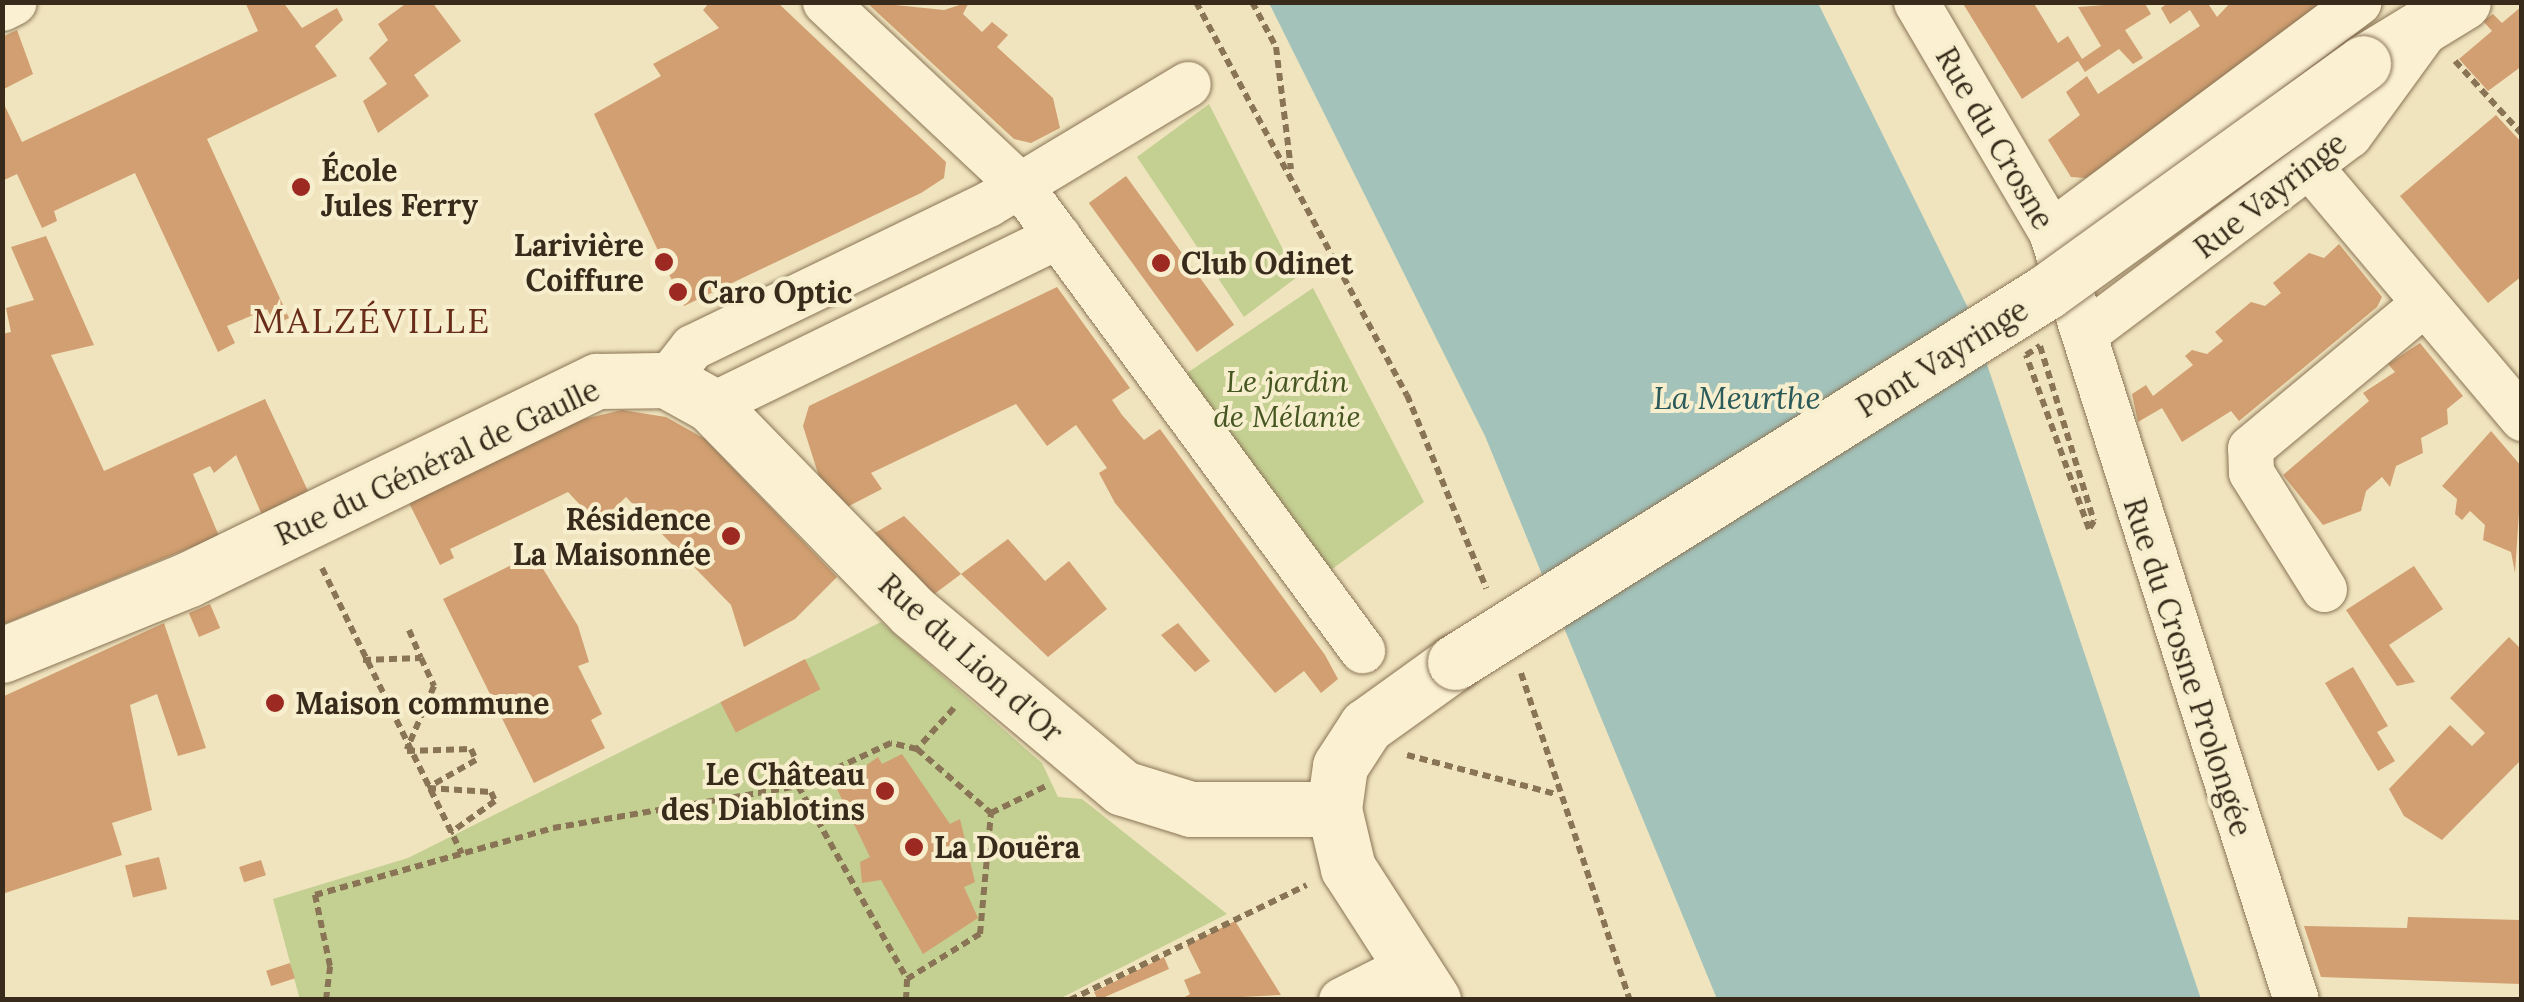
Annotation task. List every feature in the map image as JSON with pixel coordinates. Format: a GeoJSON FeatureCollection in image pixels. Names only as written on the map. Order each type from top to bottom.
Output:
{"type":"FeatureCollection","features":[{"type":"Feature","properties":{"kind":"main road","name":"Pont Vayringe"},"geometry":{"type":"LineString","coordinates":[[1334,809],[1340,766],[1366,726],[1455,662],[2046,292],[2363,63],[2440,12]]}},
{"type":"Feature","properties":{"kind":"main road","name":"Rue du Général de Gaulle"},"geometry":{"type":"LineString","coordinates":[[2,655],[304,526],[597,381],[688,393]]}},
{"type":"Feature","properties":{"kind":"main road","name":"Rue du Lion d'Or"},"geometry":{"type":"LineString","coordinates":[[688,393],[984,672],[1123,788],[1168,804],[1334,809]]}},
{"type":"Feature","properties":{"kind":"main road"},"geometry":{"type":"LineString","coordinates":[[1334,809],[1348,868],[1421,983]]}},
{"type":"Feature","properties":{"kind":"street"},"geometry":{"type":"LineString","coordinates":[[2,8],[14,2]]}},
{"type":"Feature","properties":{"kind":"street"},"geometry":{"type":"LineString","coordinates":[[825,2],[1019,184],[1362,650]]}},
{"type":"Feature","properties":{"kind":"street","name":"Rue du Crosne"},"geometry":{"type":"LineString","coordinates":[[1916,2],[2051,232],[2086,334]]}},
{"type":"Feature","properties":{"kind":"street"},"geometry":{"type":"LineString","coordinates":[[2051,232],[2360,2]]}},
{"type":"Feature","properties":{"kind":"street","name":"Rue Vayringe"},"geometry":{"type":"LineString","coordinates":[[2086,334],[2310,167],[2378,103],[2440,12]]}},
{"type":"Feature","properties":{"kind":"street"},"geometry":{"type":"LineString","coordinates":[[688,393],[692,347],[1019,184],[1188,84]]}},
{"type":"Feature","properties":{"kind":"street"},"geometry":{"type":"LineString","coordinates":[[2310,167],[2419,307],[2522,418]]}},
{"type":"Feature","properties":{"kind":"street","name":"Rue du Général de Gaulle"},"geometry":{"type":"LineString","coordinates":[[688,393],[1058,236]]}},
{"type":"Feature","properties":{"kind":"street"},"geometry":{"type":"LineString","coordinates":[[2324,590],[2251,472],[2250,448],[2419,307]]}},
{"type":"Feature","properties":{"kind":"street","name":"Rue du Crosne Prolongée"},"geometry":{"type":"LineString","coordinates":[[2086,334],[2296,1000]]}},
{"type":"Feature","properties":{"kind":"street"},"geometry":{"type":"LineString","coordinates":[[1341,1000],[1421,983]]}},
{"type":"Feature","properties":{"kind":"path"},"geometry":{"type":"LineString","coordinates":[[1196,2],[1407,395],[1494,608]]}},
{"type":"Feature","properties":{"kind":"path"},"geometry":{"type":"LineString","coordinates":[[1252,2],[1276,47],[1291,176]]}},
{"type":"Feature","properties":{"kind":"path"},"geometry":{"type":"LineString","coordinates":[[2440,12],[2522,134]]}},
{"type":"Feature","properties":{"kind":"path"},"geometry":{"type":"LineString","coordinates":[[2026,355],[2089,530],[2057,403]]}},
{"type":"Feature","properties":{"kind":"path"},"geometry":{"type":"LineString","coordinates":[[304,526],[362,660],[462,854]]}},
{"type":"Feature","properties":{"kind":"path"},"geometry":{"type":"LineString","coordinates":[[406,750],[434,686],[409,630]]}},
{"type":"Feature","properties":{"kind":"path"},"geometry":{"type":"LineString","coordinates":[[362,660],[421,658]]}},
{"type":"Feature","properties":{"kind":"path"},"geometry":{"type":"LineString","coordinates":[[1515,660],[1556,794],[1605,906],[1630,1000]]}},
{"type":"Feature","properties":{"kind":"path"},"geometry":{"type":"LineString","coordinates":[[917,749],[984,672]]}},
{"type":"Feature","properties":{"kind":"path"},"geometry":{"type":"LineString","coordinates":[[326,1000],[330,966],[314,895],[554,828],[798,786],[890,743],[917,749],[992,813]]}},
{"type":"Feature","properties":{"kind":"path"},"geometry":{"type":"LineString","coordinates":[[1412,744],[1400,754],[1556,794]]}},
{"type":"Feature","properties":{"kind":"path"},"geometry":{"type":"LineString","coordinates":[[406,750],[471,749],[476,760],[427,788]]}},
{"type":"Feature","properties":{"kind":"path"},"geometry":{"type":"LineString","coordinates":[[992,813],[1086,760]]}},
{"type":"Feature","properties":{"kind":"path"},"geometry":{"type":"LineString","coordinates":[[798,786],[907,979],[906,1000]]}},
{"type":"Feature","properties":{"kind":"path"},"geometry":{"type":"LineString","coordinates":[[427,788],[491,792],[495,800],[450,832]]}},
{"type":"Feature","properties":{"kind":"path"},"geometry":{"type":"LineString","coordinates":[[907,979],[980,934],[992,813]]}},
{"type":"Feature","properties":{"kind":"path"},"geometry":{"type":"LineString","coordinates":[[1070,1000],[1348,868]]}},
{"type":"Feature","properties":{"kind":"green space"},"geometry":{"type":"Polygon","coordinates":[[[1209,104],[1297,277],[1244,317],[1137,157],[1209,104]]]}},
{"type":"Feature","properties":{"kind":"green space","name":"Le jardin de Mélanie"},"geometry":{"type":"Polygon","coordinates":[[[1313,288],[1424,502],[1324,575],[1181,377],[1313,288]]]}},
{"type":"Feature","properties":{"kind":"green space"},"geometry":{"type":"Polygon","coordinates":[[[881,622],[1042,763],[1058,797],[1082,799],[1227,914],[1059,999],[300,1000],[273,899],[408,858],[881,622]]]}},
{"type":"Feature","properties":{"kind":"water","name":"La Meurthe"},"geometry":{"type":"Polygon","coordinates":[[[1269,3],[1818,3],[1968,308],[2201,999],[1717,999],[1485,436],[1269,3]]]}},
{"type":"Feature","properties":{"kind":"building"},"geometry":{"type":"Polygon","coordinates":[[[245,2],[283,2],[302,28],[337,8],[343,20],[315,46],[337,76],[207,139],[289,318],[275,325],[267,309],[227,326],[235,343],[218,352],[135,173],[54,211],[57,221],[42,228],[17,174],[2,181],[2,100],[22,142],[258,31],[245,2]]]}},
{"type":"Feature","properties":{"kind":"building"},"geometry":{"type":"Polygon","coordinates":[[[408,2],[432,2],[461,41],[414,75],[429,96],[378,133],[363,101],[387,84],[369,58],[388,40],[378,24],[408,2]]]}},
{"type":"Feature","properties":{"kind":"building"},"geometry":{"type":"Polygon","coordinates":[[[710,2],[777,2],[946,162],[944,178],[921,193],[684,306],[594,114],[661,76],[653,64],[719,28],[703,10],[710,2]]]}},
{"type":"Feature","properties":{"kind":"building"},"geometry":{"type":"Polygon","coordinates":[[[866,2],[944,10],[969,2],[963,14],[982,32],[992,22],[1008,35],[997,47],[1053,98],[1060,128],[1031,143],[1014,139],[866,2]]]}},
{"type":"Feature","properties":{"kind":"building"},"geometry":{"type":"Polygon","coordinates":[[[1962,2],[2033,2],[2058,43],[2068,36],[2082,59],[2101,46],[2078,7],[2144,2],[2151,14],[2125,30],[2143,58],[2133,64],[2119,49],[2085,72],[2078,61],[2022,99],[1962,2]]]}},
{"type":"Feature","properties":{"kind":"building"},"geometry":{"type":"Polygon","coordinates":[[[2169,2],[2207,2],[2217,17],[2231,2],[2326,2],[2086,178],[2071,177],[2048,140],[2080,115],[2066,92],[2087,76],[2098,94],[2200,26],[2190,10],[2170,24],[2161,8],[2169,2]]]}},
{"type":"Feature","properties":{"kind":"building"},"geometry":{"type":"Polygon","coordinates":[[[2522,6],[2522,66],[2488,91],[2459,59],[2492,31],[2483,21],[2493,14],[2502,23],[2522,6]]]}},
{"type":"Feature","properties":{"kind":"building"},"geometry":{"type":"Polygon","coordinates":[[[17,30],[33,74],[2,90],[2,37],[17,30]]]}},
{"type":"Feature","properties":{"kind":"building"},"geometry":{"type":"Polygon","coordinates":[[[2496,115],[2522,143],[2522,276],[2488,303],[2400,196],[2496,115]]]}},
{"type":"Feature","properties":{"kind":"building","name":"Club Odinet"},"geometry":{"type":"Polygon","coordinates":[[[1126,176],[1234,325],[1197,352],[1089,203],[1126,176]]]}},
{"type":"Feature","properties":{"kind":"building"},"geometry":{"type":"Polygon","coordinates":[[[46,236],[94,345],[51,355],[104,471],[265,399],[308,491],[262,515],[236,455],[214,473],[210,466],[193,474],[219,536],[2,625],[2,334],[11,332],[6,308],[34,300],[11,247],[46,236]]]}},
{"type":"Feature","properties":{"kind":"building"},"geometry":{"type":"Polygon","coordinates":[[[2339,244],[2382,297],[2377,307],[2239,421],[2231,411],[2182,442],[2162,408],[2138,422],[2132,394],[2146,385],[2153,396],[2193,365],[2185,356],[2192,350],[2207,354],[2223,341],[2215,332],[2251,302],[2265,306],[2281,293],[2273,283],[2309,253],[2324,258],[2339,244]]]}},
{"type":"Feature","properties":{"kind":"building"},"geometry":{"type":"Polygon","coordinates":[[[1057,287],[1130,388],[1112,400],[1122,415],[1144,440],[1160,429],[1325,655],[1338,679],[1321,693],[1304,671],[1275,693],[1115,503],[1099,473],[1107,468],[1076,425],[1047,446],[1016,404],[871,473],[882,489],[847,507],[820,480],[803,426],[809,406],[1057,287]]]}},
{"type":"Feature","properties":{"kind":"building"},"geometry":{"type":"Polygon","coordinates":[[[2420,343],[2463,396],[2447,409],[2448,424],[2421,438],[2423,453],[2396,466],[2390,487],[2382,477],[2366,491],[2361,511],[2323,525],[2283,475],[2369,401],[2363,393],[2395,372],[2388,364],[2420,343]]]}},
{"type":"Feature","properties":{"kind":"building","name":"Résidence La Maisonnée"},"geometry":{"type":"Polygon","coordinates":[[[622,410],[666,417],[705,439],[837,577],[795,619],[744,647],[731,605],[626,497],[598,524],[568,492],[450,549],[454,558],[440,565],[409,503],[579,420],[622,410]]]}},
{"type":"Feature","properties":{"kind":"building"},"geometry":{"type":"Polygon","coordinates":[[[2491,431],[2522,467],[2515,573],[2511,552],[2483,540],[2485,525],[2470,511],[2462,520],[2455,514],[2457,499],[2442,486],[2491,431]]]}},
{"type":"Feature","properties":{"kind":"building"},"geometry":{"type":"Polygon","coordinates":[[[904,516],[961,574],[933,595],[873,534],[904,516]]]}},
{"type":"Feature","properties":{"kind":"building"},"geometry":{"type":"Polygon","coordinates":[[[1008,539],[1045,581],[1069,561],[1107,609],[1048,657],[961,574],[1008,539]]]}},
{"type":"Feature","properties":{"kind":"building","name":"Résidence La Maisonnée"},"geometry":{"type":"Polygon","coordinates":[[[534,554],[578,626],[589,662],[578,666],[602,714],[591,720],[605,748],[534,783],[443,599],[534,554]]]}},
{"type":"Feature","properties":{"kind":"building"},"geometry":{"type":"Polygon","coordinates":[[[2414,566],[2443,609],[2389,645],[2415,682],[2397,686],[2346,610],[2414,566]]]}},
{"type":"Feature","properties":{"kind":"building"},"geometry":{"type":"Polygon","coordinates":[[[210,604],[220,628],[199,637],[189,613],[210,604]]]}},
{"type":"Feature","properties":{"kind":"building"},"geometry":{"type":"Polygon","coordinates":[[[164,623],[206,748],[178,756],[157,694],[130,705],[152,810],[112,823],[122,855],[2,894],[2,697],[164,623]]]}},
{"type":"Feature","properties":{"kind":"building"},"geometry":{"type":"Polygon","coordinates":[[[1178,623],[1210,661],[1195,672],[1161,635],[1178,623]]]}},
{"type":"Feature","properties":{"kind":"building"},"geometry":{"type":"Polygon","coordinates":[[[2509,637],[2522,650],[2522,759],[2442,840],[2404,816],[2389,789],[2450,725],[2472,746],[2485,733],[2450,698],[2509,637]]]}},
{"type":"Feature","properties":{"kind":"building"},"geometry":{"type":"Polygon","coordinates":[[[805,659],[820,689],[736,732],[720,702],[805,659]]]}},
{"type":"Feature","properties":{"kind":"building"},"geometry":{"type":"Polygon","coordinates":[[[2353,667],[2388,726],[2377,732],[2395,761],[2378,771],[2325,683],[2353,667]]]}},
{"type":"Feature","properties":{"kind":"building","name":"La Douëra"},"geometry":{"type":"Polygon","coordinates":[[[902,754],[950,824],[960,819],[975,882],[964,887],[978,918],[923,954],[881,880],[862,883],[860,862],[870,857],[836,787],[878,757],[882,764],[902,754]]]}},
{"type":"Feature","properties":{"kind":"building"},"geometry":{"type":"Polygon","coordinates":[[[159,857],[167,889],[133,897],[125,865],[159,857]]]}},
{"type":"Feature","properties":{"kind":"building"},"geometry":{"type":"Polygon","coordinates":[[[261,860],[266,875],[244,882],[239,867],[261,860]]]}},
{"type":"Feature","properties":{"kind":"building"},"geometry":{"type":"Polygon","coordinates":[[[2408,917],[2520,920],[2520,984],[2321,977],[2304,926],[2407,928],[2408,917]]]}},
{"type":"Feature","properties":{"kind":"building"},"geometry":{"type":"Polygon","coordinates":[[[1235,921],[1281,995],[1180,1000],[1190,994],[1184,980],[1201,973],[1187,945],[1235,921]]]}},
{"type":"Feature","properties":{"kind":"building"},"geometry":{"type":"Polygon","coordinates":[[[1164,957],[1169,969],[1098,1000],[1094,992],[1164,957]]]}},
{"type":"Feature","properties":{"kind":"building"},"geometry":{"type":"Polygon","coordinates":[[[290,963],[295,978],[271,986],[266,971],[290,963]]]}},
{"type":"Feature","properties":{"kind":"place","name":"École Jules Ferry"},"geometry":{"type":"Point","coordinates":[301,187]}},
{"type":"Feature","properties":{"kind":"place","name":"Larivière Coiffure"},"geometry":{"type":"Point","coordinates":[664,262]}},
{"type":"Feature","properties":{"kind":"place","name":"Club Odinet"},"geometry":{"type":"Point","coordinates":[1161,263]}},
{"type":"Feature","properties":{"kind":"place","name":"Caro Optic"},"geometry":{"type":"Point","coordinates":[678,292]}},
{"type":"Feature","properties":{"kind":"place","name":"Résidence La Maisonnée"},"geometry":{"type":"Point","coordinates":[731,536]}},
{"type":"Feature","properties":{"kind":"place","name":"Maison commune"},"geometry":{"type":"Point","coordinates":[275,703]}},
{"type":"Feature","properties":{"kind":"place","name":"Le Château des Diablotins"},"geometry":{"type":"Point","coordinates":[885,791]}},
{"type":"Feature","properties":{"kind":"place","name":"La Douëra"},"geometry":{"type":"Point","coordinates":[914,847]}},
{"type":"Feature","properties":{"kind":"district","name":"MALZÉVILLE"},"geometry":{"type":"Point","coordinates":[372,321]}}]}
